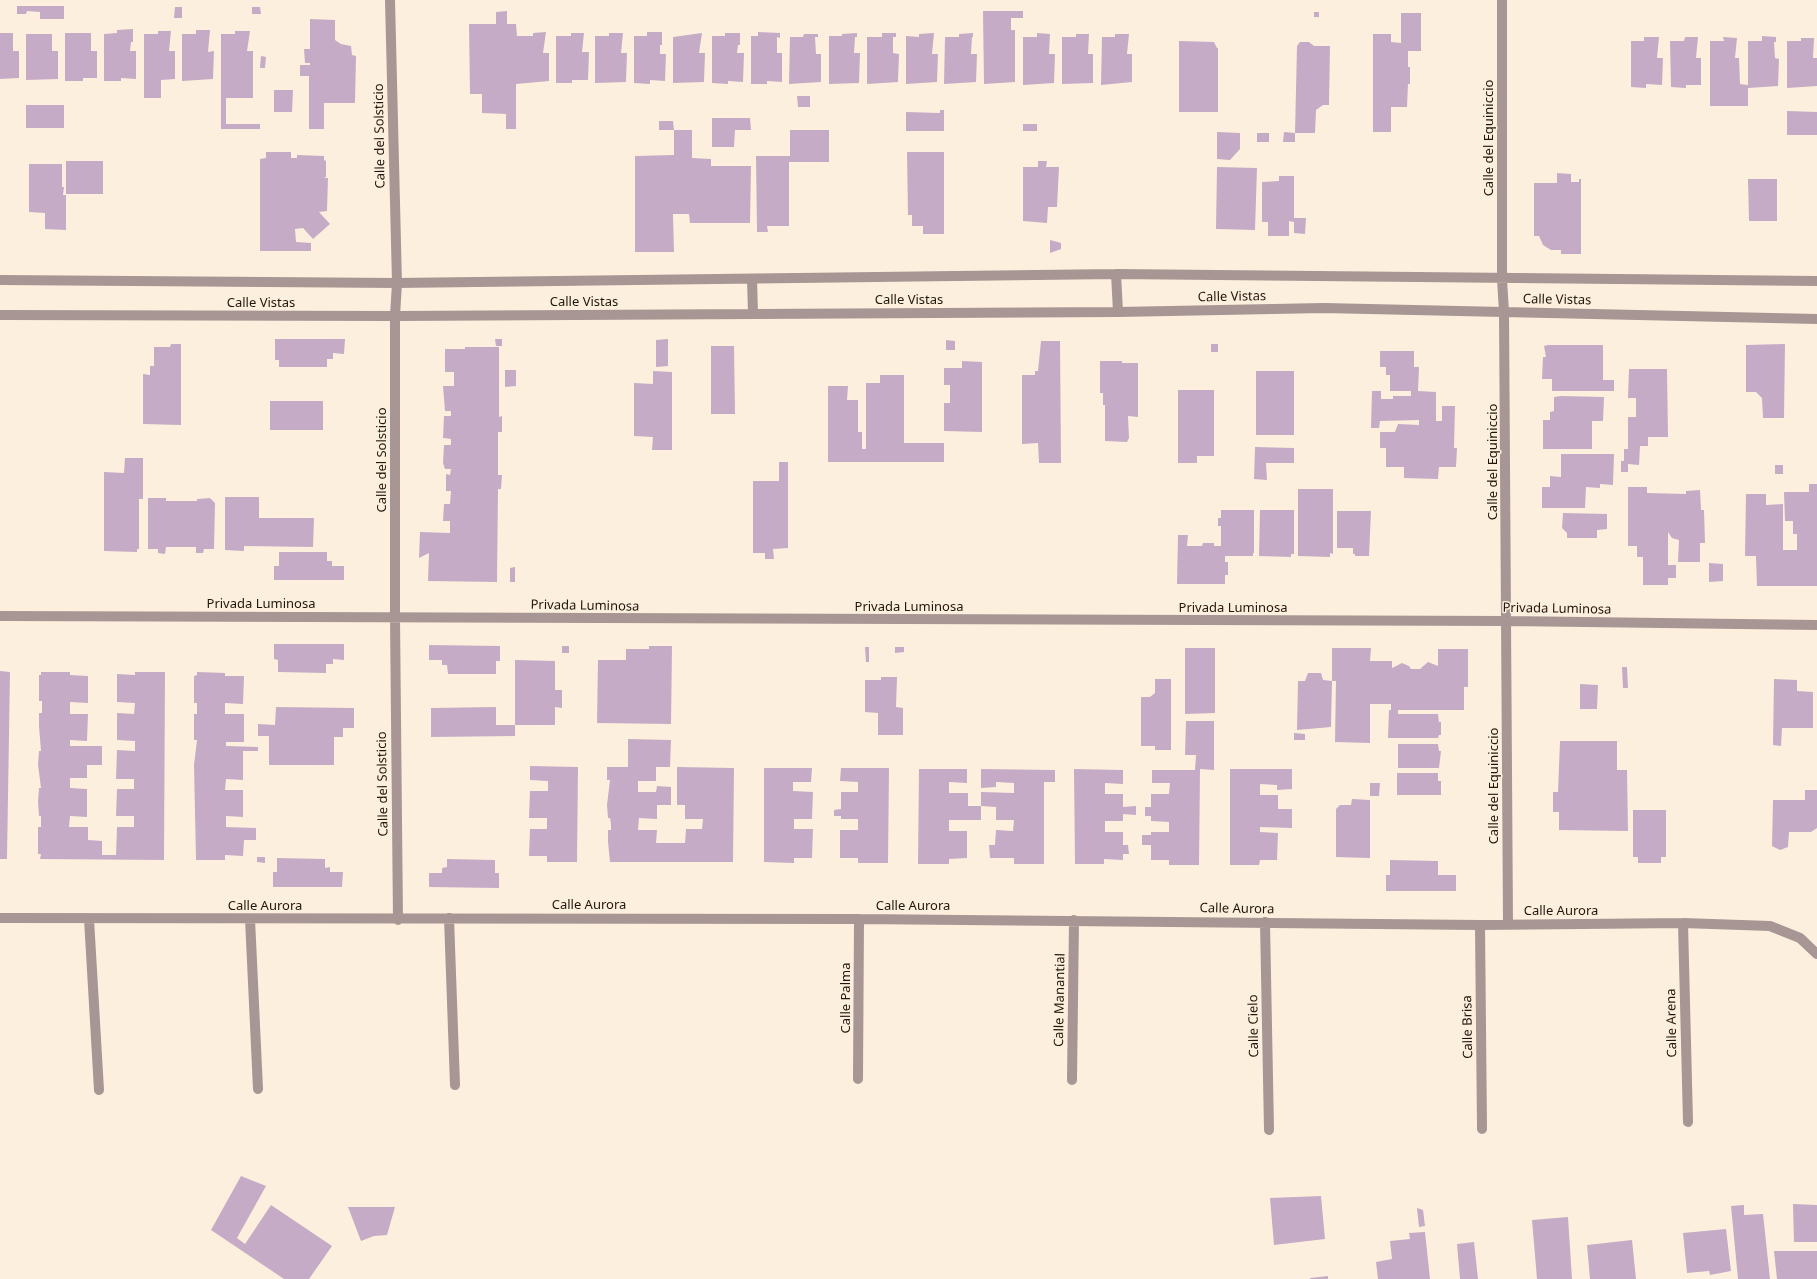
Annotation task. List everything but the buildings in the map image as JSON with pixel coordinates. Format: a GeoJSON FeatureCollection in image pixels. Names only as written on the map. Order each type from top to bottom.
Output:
{"type":"FeatureCollection","features":[{"type":"Feature","properties":{"kind":"street","name":"Calle del Solsticio"},"geometry":{"type":"LineString","coordinates":[[390,0],[397,283],[395,316],[395,617],[398,920]]}},
{"type":"Feature","properties":{"kind":"street","name":"Calle del Equiniccio"},"geometry":{"type":"LineString","coordinates":[[1502,0],[1502,279],[1504,312],[1507,621],[1508,924]]}},
{"type":"Feature","properties":{"kind":"street","name":"Calle Vistas"},"geometry":{"type":"LineString","coordinates":[[0,280],[397,283],[1116,274],[1817,281]]}},
{"type":"Feature","properties":{"kind":"street"},"geometry":{"type":"LineString","coordinates":[[1116,274],[1118,312]]}},
{"type":"Feature","properties":{"kind":"street"},"geometry":{"type":"LineString","coordinates":[[752,279],[753,313]]}},
{"type":"Feature","properties":{"kind":"street","name":"Calle Vistas"},"geometry":{"type":"LineString","coordinates":[[0,315],[395,316],[1118,312],[1324,308],[1817,319]]}},
{"type":"Feature","properties":{"kind":"street","name":"Privada Luminosa"},"geometry":{"type":"LineString","coordinates":[[0,616],[1507,621],[1817,625]]}},
{"type":"Feature","properties":{"kind":"street","name":"Calle Aurora"},"geometry":{"type":"LineString","coordinates":[[0,918],[398,920],[449,918],[859,918],[1480,924],[1683,923],[1770,926],[1800,938],[1817,954]]}},
{"type":"Feature","properties":{"kind":"street"},"geometry":{"type":"LineString","coordinates":[[449,918],[455,1086]]}},
{"type":"Feature","properties":{"kind":"street","name":"Calle Palma"},"geometry":{"type":"LineString","coordinates":[[858,1078],[859,918]]}},
{"type":"Feature","properties":{"kind":"street"},"geometry":{"type":"LineString","coordinates":[[89,919],[99,1090]]}},
{"type":"Feature","properties":{"kind":"street"},"geometry":{"type":"LineString","coordinates":[[250,919],[258,1089]]}},
{"type":"Feature","properties":{"kind":"street","name":"Calle Manantial"},"geometry":{"type":"LineString","coordinates":[[1072,1080],[1074,920]]}},
{"type":"Feature","properties":{"kind":"street","name":"Calle Cielo"},"geometry":{"type":"LineString","coordinates":[[1265,922],[1269,1130]]}},
{"type":"Feature","properties":{"kind":"street","name":"Calle Arena"},"geometry":{"type":"LineString","coordinates":[[1683,923],[1688,1122]]}},
{"type":"Feature","properties":{"kind":"street","name":"Calle Brisa"},"geometry":{"type":"LineString","coordinates":[[1480,924],[1482,1129]]}}]}
